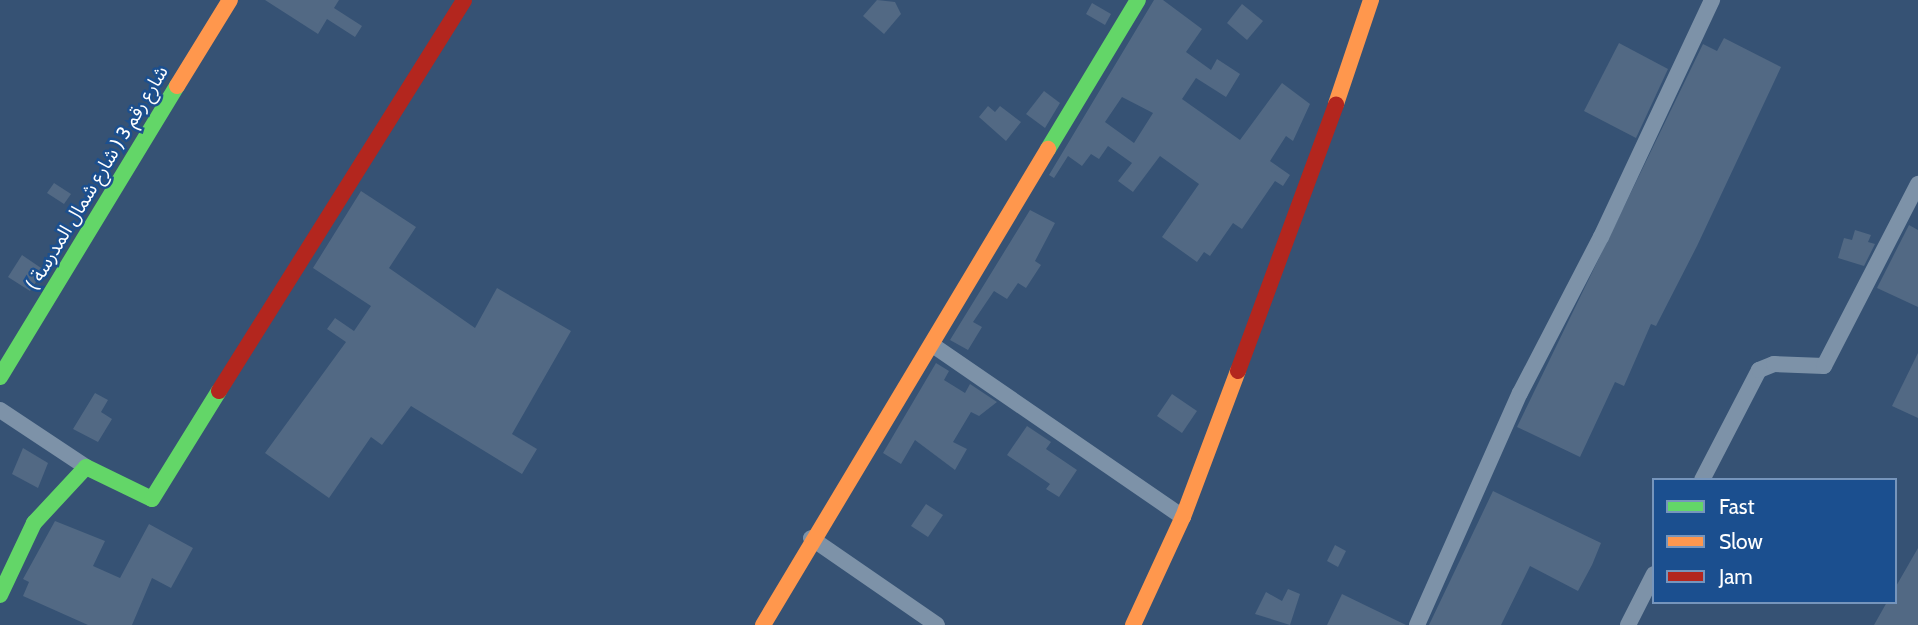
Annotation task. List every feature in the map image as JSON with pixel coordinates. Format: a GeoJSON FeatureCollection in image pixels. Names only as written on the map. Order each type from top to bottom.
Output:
{"type":"FeatureCollection","features":[{"type":"Feature","properties":{"kind":"street","name":"شارع رقم 3 ( شارع شمال المدرسة )"},"geometry":{"type":"LineString","coordinates":[[0,377],[230,0]]}},
{"type":"Feature","properties":{"kind":"street"},"geometry":{"type":"LineString","coordinates":[[0,410],[86,467],[152,499],[464,0]]}},
{"type":"Feature","properties":{"kind":"street"},"geometry":{"type":"LineString","coordinates":[[763,625],[811,538],[934,346],[1139,0]]}},
{"type":"Feature","properties":{"kind":"street"},"geometry":{"type":"LineString","coordinates":[[1133,625],[1183,517],[1309,185],[1371,0]]}},
{"type":"Feature","properties":{"kind":"street"},"geometry":{"type":"LineString","coordinates":[[1417,625],[1521,393],[1601,237],[1712,0]]}},
{"type":"Feature","properties":{"kind":"street"},"geometry":{"type":"LineString","coordinates":[[1703,478],[1759,370],[1774,364],[1824,366],[1918,184]]}},
{"type":"Feature","properties":{"kind":"street"},"geometry":{"type":"LineString","coordinates":[[934,346],[1183,517]]}},
{"type":"Feature","properties":{"kind":"street"},"geometry":{"type":"LineString","coordinates":[[0,595],[34,523],[86,467]]}},
{"type":"Feature","properties":{"kind":"street"},"geometry":{"type":"LineString","coordinates":[[811,538],[937,625]]}},
{"type":"Feature","properties":{"kind":"street"},"geometry":{"type":"LineString","coordinates":[[1628,625],[1652,578]]}},
{"type":"Feature","properties":{"kind":"building"},"geometry":{"type":"Polygon","coordinates":[[[265,0],[339,0],[334,8],[362,26],[355,37],[327,19],[318,34],[265,0]]]}},
{"type":"Feature","properties":{"kind":"building"},"geometry":{"type":"Polygon","coordinates":[[[877,0],[895,2],[901,14],[884,34],[863,16],[877,0]]]}},
{"type":"Feature","properties":{"kind":"building"},"geometry":{"type":"Polygon","coordinates":[[[1154,0],[1163,0],[1202,29],[1186,52],[1211,70],[1217,59],[1240,74],[1226,97],[1196,78],[1182,99],[1240,140],[1282,83],[1310,104],[1293,141],[1286,136],[1270,161],[1290,175],[1283,186],[1275,181],[1242,229],[1233,223],[1210,256],[1204,252],[1197,262],[1162,237],[1199,184],[1160,156],[1133,192],[1118,181],[1132,163],[1108,146],[1099,159],[1091,154],[1082,166],[1068,156],[1054,178],[1049,175],[1154,0]],[[1122,97],[1105,122],[1134,143],[1153,113],[1122,97]]]}},
{"type":"Feature","properties":{"kind":"building"},"geometry":{"type":"Polygon","coordinates":[[[1092,3],[1111,14],[1105,25],[1086,14],[1092,3]]]}},
{"type":"Feature","properties":{"kind":"building"},"geometry":{"type":"Polygon","coordinates":[[[1242,4],[1263,21],[1247,40],[1227,23],[1242,4]]]}},
{"type":"Feature","properties":{"kind":"building"},"geometry":{"type":"Polygon","coordinates":[[[1724,38],[1781,67],[1697,246],[1656,326],[1651,324],[1624,386],[1615,382],[1580,457],[1517,427],[1703,44],[1717,51],[1724,38]]]}},
{"type":"Feature","properties":{"kind":"building"},"geometry":{"type":"Polygon","coordinates":[[[1619,43],[1668,69],[1636,138],[1584,111],[1619,43]]]}},
{"type":"Feature","properties":{"kind":"building"},"geometry":{"type":"Polygon","coordinates":[[[1044,91],[1060,103],[1045,128],[1026,114],[1044,91]]]}},
{"type":"Feature","properties":{"kind":"building"},"geometry":{"type":"Polygon","coordinates":[[[988,106],[995,112],[1000,106],[1021,122],[1006,141],[979,117],[988,106]]]}},
{"type":"Feature","properties":{"kind":"building"},"geometry":{"type":"Polygon","coordinates":[[[54,183],[71,194],[64,204],[47,193],[54,183]]]}},
{"type":"Feature","properties":{"kind":"building"},"geometry":{"type":"Polygon","coordinates":[[[361,191],[416,227],[389,268],[475,328],[497,288],[571,331],[512,434],[537,449],[522,474],[411,406],[382,445],[371,437],[329,498],[265,453],[346,342],[327,329],[335,318],[354,331],[371,306],[313,268],[361,191]]]}},
{"type":"Feature","properties":{"kind":"building"},"geometry":{"type":"Polygon","coordinates":[[[1030,210],[1055,223],[1035,261],[1041,265],[1026,288],[1018,283],[1007,299],[994,291],[973,322],[982,327],[968,350],[950,340],[1030,210]]]}},
{"type":"Feature","properties":{"kind":"building"},"geometry":{"type":"Polygon","coordinates":[[[1909,225],[1918,230],[1918,307],[1877,288],[1909,225]]]}},
{"type":"Feature","properties":{"kind":"building"},"geometry":{"type":"Polygon","coordinates":[[[1855,230],[1871,235],[1868,242],[1875,244],[1864,266],[1838,258],[1844,238],[1852,240],[1855,230]]]}},
{"type":"Feature","properties":{"kind":"building"},"geometry":{"type":"Polygon","coordinates":[[[22,255],[44,270],[30,291],[8,277],[22,255]]]}},
{"type":"Feature","properties":{"kind":"building"},"geometry":{"type":"Polygon","coordinates":[[[1918,353],[1918,418],[1892,406],[1918,353]]]}},
{"type":"Feature","properties":{"kind":"building"},"geometry":{"type":"Polygon","coordinates":[[[936,363],[949,371],[944,380],[965,393],[970,384],[997,402],[979,416],[971,412],[953,442],[967,449],[955,470],[915,440],[901,464],[883,453],[936,363]]]}},
{"type":"Feature","properties":{"kind":"building"},"geometry":{"type":"Polygon","coordinates":[[[95,393],[108,400],[101,412],[112,419],[98,442],[73,429],[95,393]]]}},
{"type":"Feature","properties":{"kind":"building"},"geometry":{"type":"Polygon","coordinates":[[[1172,394],[1197,411],[1182,433],[1157,416],[1172,394]]]}},
{"type":"Feature","properties":{"kind":"building"},"geometry":{"type":"Polygon","coordinates":[[[1027,426],[1051,442],[1046,449],[1077,470],[1059,497],[1046,489],[1050,484],[1007,455],[1027,426]]]}},
{"type":"Feature","properties":{"kind":"building"},"geometry":{"type":"Polygon","coordinates":[[[23,448],[48,463],[38,488],[12,474],[23,448]]]}},
{"type":"Feature","properties":{"kind":"building"},"geometry":{"type":"Polygon","coordinates":[[[1493,491],[1601,543],[1592,565],[1578,591],[1530,566],[1501,625],[1429,625],[1493,491]]]}},
{"type":"Feature","properties":{"kind":"building"},"geometry":{"type":"Polygon","coordinates":[[[926,504],[943,515],[928,537],[911,526],[926,504]]]}},
{"type":"Feature","properties":{"kind":"building"},"geometry":{"type":"Polygon","coordinates":[[[55,521],[105,541],[93,566],[120,578],[149,524],[193,548],[171,588],[152,578],[132,625],[88,625],[23,596],[29,582],[23,579],[55,521]]]}},
{"type":"Feature","properties":{"kind":"building"},"geometry":{"type":"Polygon","coordinates":[[[1335,545],[1346,551],[1338,567],[1327,561],[1335,545]]]}},
{"type":"Feature","properties":{"kind":"building"},"geometry":{"type":"Polygon","coordinates":[[[1918,548],[1918,625],[1874,625],[1886,604],[1897,604],[1897,585],[1918,548]]]}},
{"type":"Feature","properties":{"kind":"building"},"geometry":{"type":"Polygon","coordinates":[[[1288,589],[1300,594],[1290,625],[1255,614],[1266,592],[1282,601],[1288,589]]]}},
{"type":"Feature","properties":{"kind":"building"},"geometry":{"type":"Polygon","coordinates":[[[1342,594],[1406,625],[1327,625],[1342,594]]]}},
{"type":"Feature","properties":{"kind":"traffic: fast"},"geometry":{"type":"LineString","coordinates":[[1048,149],[1138,0]]}},
{"type":"Feature","properties":{"kind":"traffic: fast"},"geometry":{"type":"LineString","coordinates":[[0,377],[177,86]]}},
{"type":"Feature","properties":{"kind":"traffic: fast"},"geometry":{"type":"LineString","coordinates":[[0,595],[34,523],[86,467],[152,499],[219,391]]}},
{"type":"Feature","properties":{"kind":"traffic: slow"},"geometry":{"type":"LineString","coordinates":[[177,86],[230,0]]}},
{"type":"Feature","properties":{"kind":"traffic: slow"},"geometry":{"type":"LineString","coordinates":[[1336,104],[1371,0]]}},
{"type":"Feature","properties":{"kind":"traffic: slow"},"geometry":{"type":"LineString","coordinates":[[763,625],[1048,149]]}},
{"type":"Feature","properties":{"kind":"traffic: slow"},"geometry":{"type":"LineString","coordinates":[[1133,625],[1183,517],[1238,371]]}},
{"type":"Feature","properties":{"kind":"traffic: jam"},"geometry":{"type":"LineString","coordinates":[[219,391],[464,0]]}},
{"type":"Feature","properties":{"kind":"traffic: jam"},"geometry":{"type":"LineString","coordinates":[[1238,371],[1336,104]]}}]}
